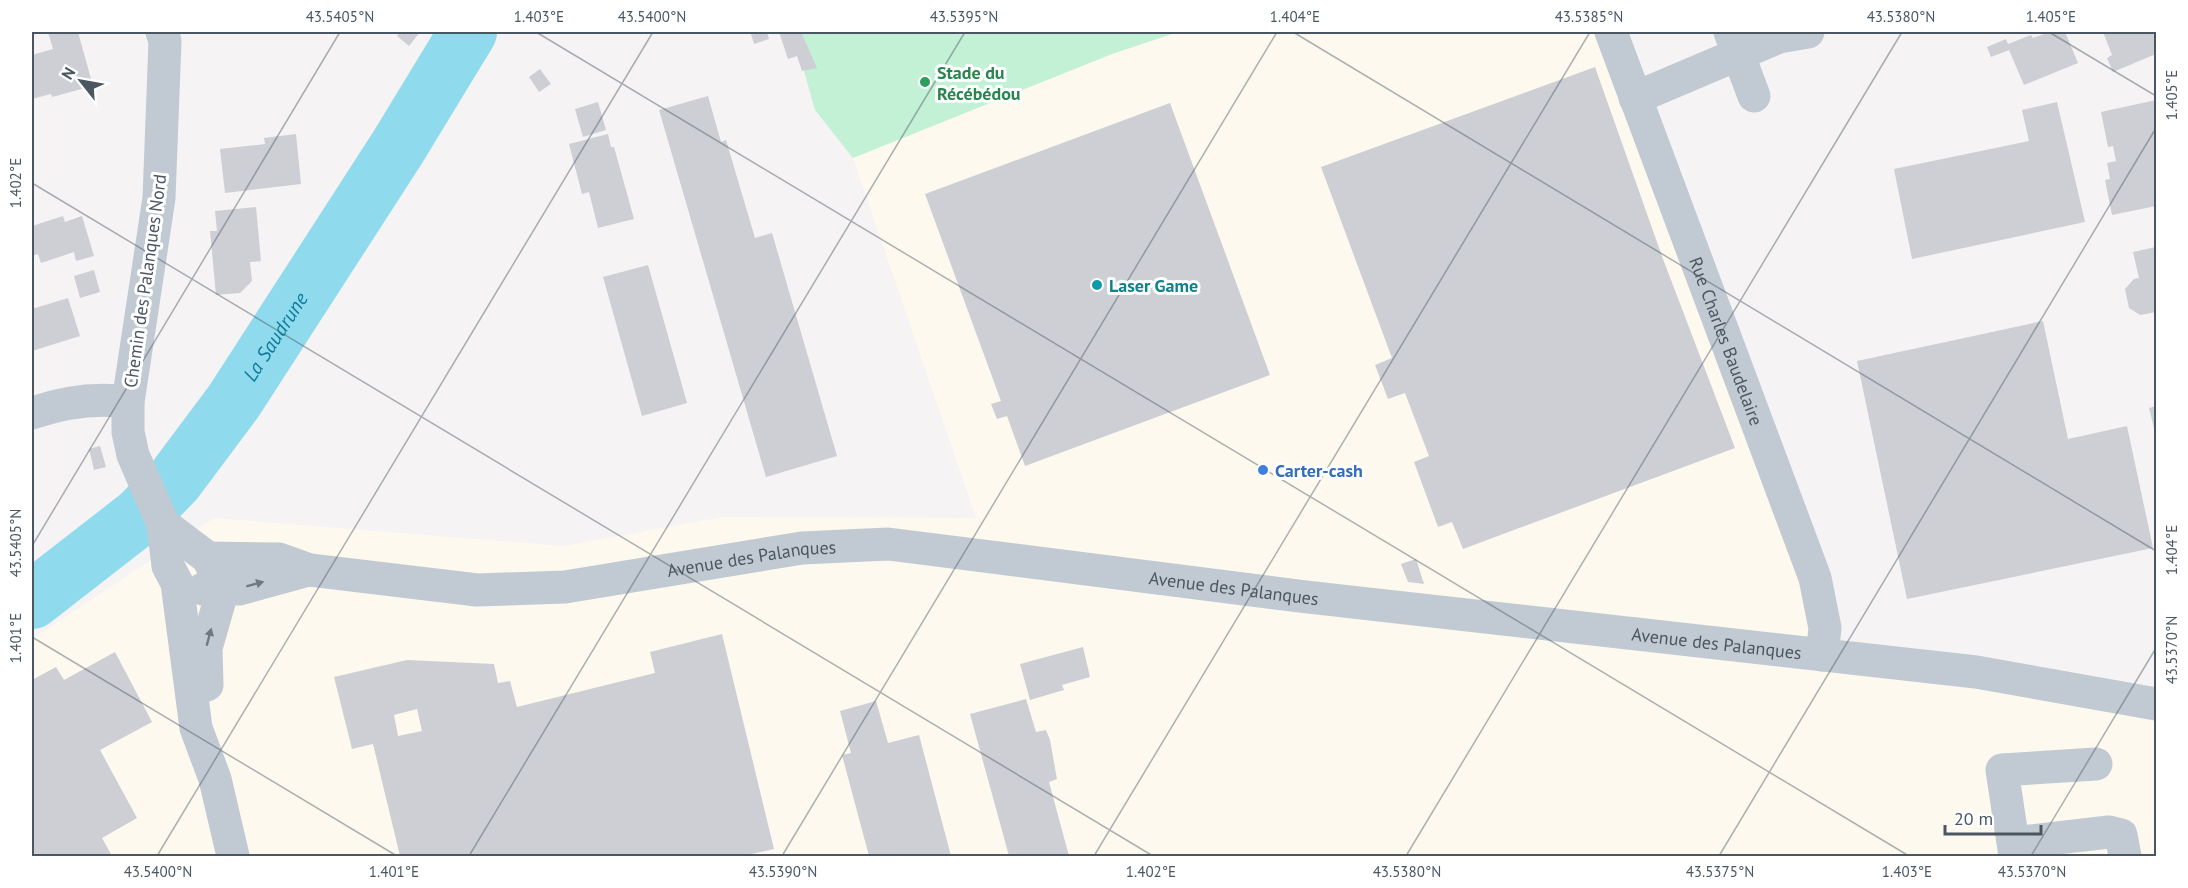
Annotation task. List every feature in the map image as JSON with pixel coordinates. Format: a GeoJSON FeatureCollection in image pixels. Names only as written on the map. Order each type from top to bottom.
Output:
{"type":"FeatureCollection","features":[{"type":"Feature","properties":{"kind":"street","name":"Chemin des Palanques Nord"},"geometry":{"type":"LineString","coordinates":[[162,32],[165,41],[159,198],[128,402],[128,432],[132,454],[163,524],[168,566],[177,583],[196,728],[215,779]]}},
{"type":"Feature","properties":{"kind":"street","name":"Rue Charles Baudelaire"},"geometry":{"type":"LineString","coordinates":[[1611,32],[1815,578],[1825,628],[1822,655]]}},
{"type":"Feature","properties":{"kind":"street"},"geometry":{"type":"LineString","coordinates":[[1635,98],[1734,43],[1808,32]]}},
{"type":"Feature","properties":{"kind":"street"},"geometry":{"type":"LineString","coordinates":[[1734,43],[1754,96]]}},
{"type":"Feature","properties":{"kind":"street"},"geometry":{"type":"LineString","coordinates":[[32,413],[66,402],[112,400],[128,402]]}},
{"type":"Feature","properties":{"kind":"street","name":"Chemin des Palanques Nord"},"geometry":{"type":"LineString","coordinates":[[163,524],[208,558]]}},
{"type":"Feature","properties":{"kind":"street","name":"Avenue des Palanques"},"geometry":{"type":"LineString","coordinates":[[208,558],[279,559],[310,570],[477,590],[565,587],[802,548],[888,544],[1307,597],[1976,672],[2157,704]]}},
{"type":"Feature","properties":{"kind":"street"},"geometry":{"type":"LineString","coordinates":[[208,558],[223,589],[206,648],[215,779],[233,856]]}},
{"type":"Feature","properties":{"kind":"street","name":"Avenue des Palanques"},"geometry":{"type":"LineString","coordinates":[[177,583],[201,589],[239,589],[310,570]]}},
{"type":"Feature","properties":{"kind":"street"},"geometry":{"type":"LineString","coordinates":[[2096,764],[2002,770],[2014,850],[2109,832],[2121,835],[2125,856]]}},
{"type":"Feature","properties":{"kind":"shaded area"},"geometry":{"type":"Polygon","coordinates":[[[1178,32],[1611,32],[1815,578],[1822,655],[2156,704],[2156,856],[32,856],[32,639],[214,518],[564,546],[722,517],[976,518],[853,158],[1112,54],[1178,32]]]}},
{"type":"Feature","properties":{"kind":"green space","name":"Stade du Récébédou"},"geometry":{"type":"Polygon","coordinates":[[[793,32],[1178,32],[1112,54],[853,158],[815,110],[793,32]]]}},
{"type":"Feature","properties":{"kind":"building"},"geometry":{"type":"Polygon","coordinates":[[[48,32],[78,32],[93,86],[52,97],[51,94],[32,99],[32,55],[53,49],[48,32]]]}},
{"type":"Feature","properties":{"kind":"building"},"geometry":{"type":"Polygon","coordinates":[[[395,32],[420,32],[409,46],[395,32]]]}},
{"type":"Feature","properties":{"kind":"building"},"geometry":{"type":"Polygon","coordinates":[[[767,32],[769,39],[754,44],[751,34],[767,32]]]}},
{"type":"Feature","properties":{"kind":"building"},"geometry":{"type":"Polygon","coordinates":[[[779,32],[801,32],[817,68],[802,71],[797,56],[788,59],[779,32]]]}},
{"type":"Feature","properties":{"kind":"building"},"geometry":{"type":"Polygon","coordinates":[[[2050,32],[2065,32],[2078,63],[2024,85],[2009,50],[1991,57],[1987,47],[2006,39],[2008,44],[2031,35],[2033,38],[2050,32]]]}},
{"type":"Feature","properties":{"kind":"building"},"geometry":{"type":"Polygon","coordinates":[[[2103,32],[2156,32],[2156,54],[2113,72],[2107,58],[2112,55],[2103,32]]]}},
{"type":"Feature","properties":{"kind":"building"},"geometry":{"type":"Polygon","coordinates":[[[1595,67],[1663,259],[1735,448],[1463,549],[1452,522],[1438,527],[1414,462],[1429,456],[1405,393],[1388,399],[1375,365],[1392,358],[1321,167],[1595,67]]]}},
{"type":"Feature","properties":{"kind":"building"},"geometry":{"type":"Polygon","coordinates":[[[540,69],[551,84],[539,92],[529,77],[540,69]]]}},
{"type":"Feature","properties":{"kind":"building"},"geometry":{"type":"Polygon","coordinates":[[[708,96],[721,142],[726,140],[755,238],[772,233],[837,456],[766,477],[659,110],[708,96]]]}},
{"type":"Feature","properties":{"kind":"building"},"geometry":{"type":"Polygon","coordinates":[[[2156,100],[2156,206],[2112,215],[2105,180],[2110,179],[2107,163],[2116,161],[2113,146],[2108,147],[2101,112],[2156,100]]]}},
{"type":"Feature","properties":{"kind":"building"},"geometry":{"type":"Polygon","coordinates":[[[598,102],[606,130],[583,137],[575,109],[598,102]]]}},
{"type":"Feature","properties":{"kind":"building"},"geometry":{"type":"Polygon","coordinates":[[[2057,102],[2085,222],[1912,259],[1894,169],[2029,141],[2022,110],[2057,102]]]}},
{"type":"Feature","properties":{"kind":"building","name":"Laser Game"},"geometry":{"type":"Polygon","coordinates":[[[1170,103],[1270,375],[1025,466],[1007,416],[997,419],[991,404],[1001,401],[925,194],[1170,103]]]}},
{"type":"Feature","properties":{"kind":"building"},"geometry":{"type":"Polygon","coordinates":[[[296,134],[301,184],[225,193],[220,149],[265,144],[264,138],[296,134]]]}},
{"type":"Feature","properties":{"kind":"building"},"geometry":{"type":"Polygon","coordinates":[[[608,134],[611,147],[614,147],[634,219],[598,228],[589,192],[582,194],[569,144],[608,134]]]}},
{"type":"Feature","properties":{"kind":"building"},"geometry":{"type":"Polygon","coordinates":[[[256,207],[261,261],[250,262],[252,281],[240,293],[216,295],[210,231],[217,231],[215,211],[256,207]]]}},
{"type":"Feature","properties":{"kind":"building"},"geometry":{"type":"Polygon","coordinates":[[[63,216],[65,222],[82,216],[94,256],[76,261],[74,252],[41,263],[38,254],[32,256],[32,226],[63,216]]]}},
{"type":"Feature","properties":{"kind":"building"},"geometry":{"type":"Polygon","coordinates":[[[2156,247],[2156,312],[2140,315],[2129,308],[2125,289],[2134,279],[2139,278],[2133,252],[2156,247]]]}},
{"type":"Feature","properties":{"kind":"building"},"geometry":{"type":"Polygon","coordinates":[[[648,265],[687,403],[642,416],[603,277],[648,265]]]}},
{"type":"Feature","properties":{"kind":"building"},"geometry":{"type":"Polygon","coordinates":[[[94,270],[100,292],[80,298],[74,276],[94,270]]]}},
{"type":"Feature","properties":{"kind":"building"},"geometry":{"type":"Polygon","coordinates":[[[68,298],[80,336],[32,351],[32,309],[68,298]]]}},
{"type":"Feature","properties":{"kind":"building"},"geometry":{"type":"Polygon","coordinates":[[[2043,321],[2068,439],[2127,426],[2153,548],[1907,599],[1857,361],[2043,321]]]}},
{"type":"Feature","properties":{"kind":"building"},"geometry":{"type":"Polygon","coordinates":[[[2156,406],[2156,436],[2149,408],[2156,406]]]}},
{"type":"Feature","properties":{"kind":"building"},"geometry":{"type":"Polygon","coordinates":[[[100,446],[106,467],[94,470],[89,449],[100,446]]]}},
{"type":"Feature","properties":{"kind":"building"},"geometry":{"type":"Polygon","coordinates":[[[1416,559],[1424,584],[1408,582],[1401,564],[1416,559]]]}},
{"type":"Feature","properties":{"kind":"building"},"geometry":{"type":"Polygon","coordinates":[[[722,634],[774,849],[742,856],[400,856],[373,744],[352,749],[334,677],[407,660],[494,664],[498,683],[510,681],[517,707],[655,673],[650,652],[722,634]],[[417,709],[394,715],[398,736],[422,731],[417,709]]]}},
{"type":"Feature","properties":{"kind":"building"},"geometry":{"type":"Polygon","coordinates":[[[1083,647],[1090,677],[1062,685],[1064,690],[1030,700],[1020,664],[1083,647]]]}},
{"type":"Feature","properties":{"kind":"building"},"geometry":{"type":"Polygon","coordinates":[[[115,652],[152,722],[100,750],[137,818],[102,838],[112,856],[32,856],[32,680],[56,667],[64,680],[115,652]]]}},
{"type":"Feature","properties":{"kind":"building"},"geometry":{"type":"Polygon","coordinates":[[[1026,699],[1036,732],[1046,730],[1050,740],[1057,779],[1049,782],[1069,856],[1009,856],[970,714],[1026,699]]]}},
{"type":"Feature","properties":{"kind":"building"},"geometry":{"type":"Polygon","coordinates":[[[876,701],[888,743],[919,735],[951,856],[869,856],[842,755],[851,753],[840,711],[876,701]]]}},
{"type":"Feature","properties":{"kind":"waterway","name":"La Saudrune"},"geometry":{"type":"LineString","coordinates":[[32,600],[140,516],[175,480],[234,401],[398,147],[468,32]]}},
{"type":"Feature","properties":{"kind":"place","name":"Stade du Récébédou"},"geometry":{"type":"Point","coordinates":[925,82]}},
{"type":"Feature","properties":{"kind":"place","name":"Laser Game"},"geometry":{"type":"Point","coordinates":[1097,285]}},
{"type":"Feature","properties":{"kind":"place","name":"Carter-cash"},"geometry":{"type":"Point","coordinates":[1263,470]}}]}
